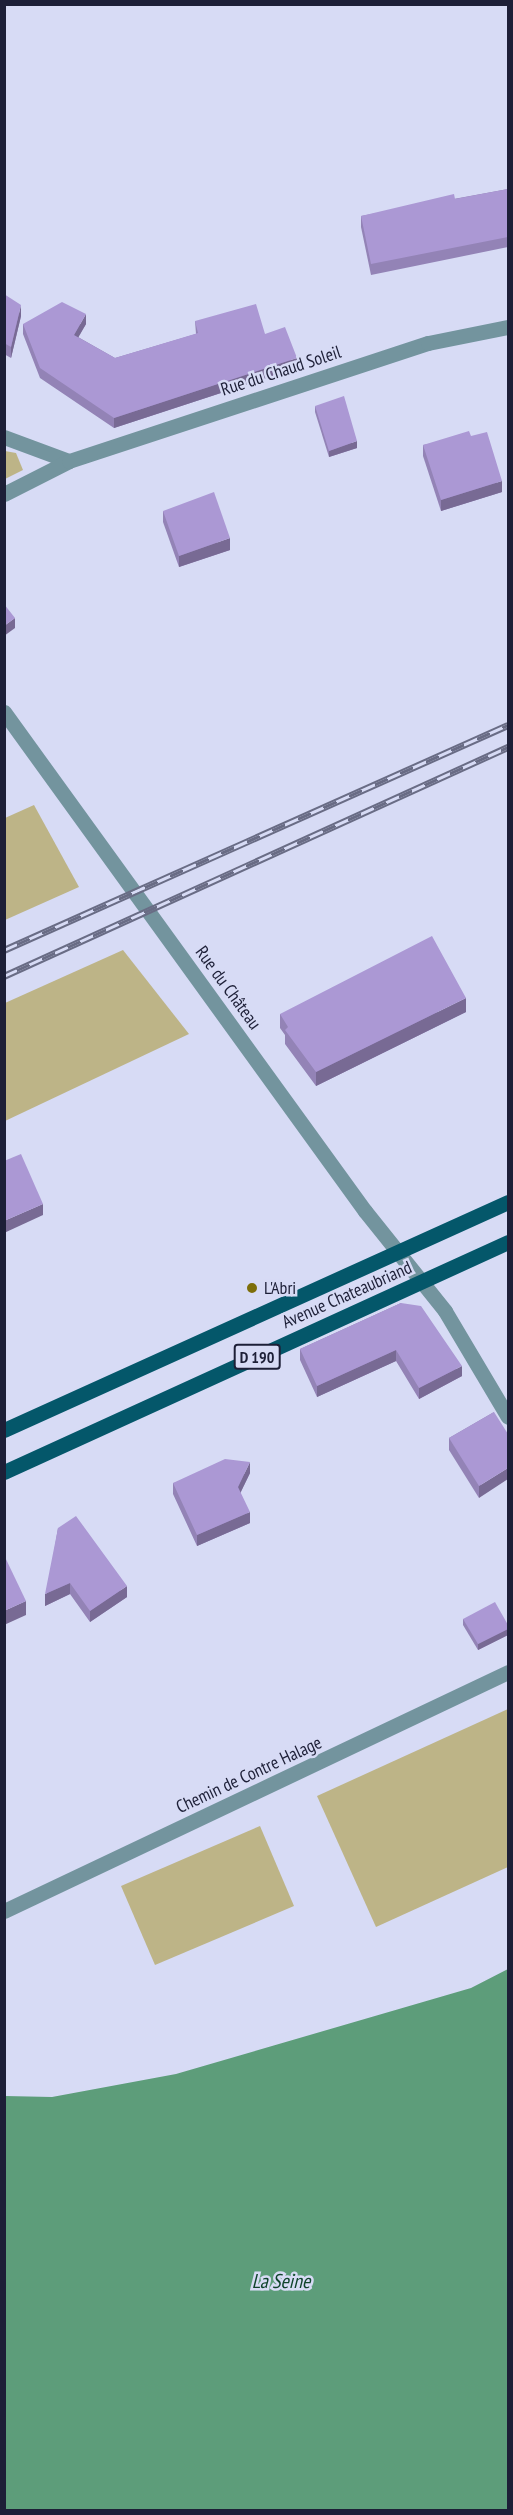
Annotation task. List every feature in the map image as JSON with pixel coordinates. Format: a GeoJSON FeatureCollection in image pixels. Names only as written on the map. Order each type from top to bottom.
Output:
{"type":"FeatureCollection","features":[{"type":"Feature","properties":{"kind":"main road","name":"Avenue Chateaubriand"},"geometry":{"type":"LineString","coordinates":[[4,1430],[508,1202]]}},
{"type":"Feature","properties":{"kind":"main road","name":"Avenue Chateaubriand"},"geometry":{"type":"LineString","coordinates":[[4,1472],[508,1242]]}},
{"type":"Feature","properties":{"kind":"street","name":"Rue du Chaud Soleil"},"geometry":{"type":"LineString","coordinates":[[4,494],[69,461],[428,343],[508,327]]}},
{"type":"Feature","properties":{"kind":"street"},"geometry":{"type":"LineString","coordinates":[[4,437],[69,461]]}},
{"type":"Feature","properties":{"kind":"street","name":"Rue du Château"},"geometry":{"type":"LineString","coordinates":[[4,712],[364,1211],[424,1282],[508,1417]]}},
{"type":"Feature","properties":{"kind":"street","name":"Chemin de Contre Halage"},"geometry":{"type":"LineString","coordinates":[[4,1911],[508,1672]]}},
{"type":"Feature","properties":{"kind":"shaded area"},"geometry":{"type":"Polygon","coordinates":[[[5,451],[16,453],[23,470],[5,479],[5,451]]]}},
{"type":"Feature","properties":{"kind":"shaded area"},"geometry":{"type":"Polygon","coordinates":[[[34,805],[79,887],[5,920],[5,818],[34,805]]]}},
{"type":"Feature","properties":{"kind":"shaded area"},"geometry":{"type":"Polygon","coordinates":[[[123,950],[189,1034],[5,1121],[5,1003],[123,950]]]}},
{"type":"Feature","properties":{"kind":"shaded area"},"geometry":{"type":"Polygon","coordinates":[[[508,1709],[508,1867],[376,1927],[317,1796],[508,1709]]]}},
{"type":"Feature","properties":{"kind":"shaded area"},"geometry":{"type":"Polygon","coordinates":[[[260,1826],[294,1906],[155,1965],[121,1886],[260,1826]]]}},
{"type":"Feature","properties":{"kind":"water","name":"La Seine"},"geometry":{"type":"Polygon","coordinates":[[[508,1969],[508,2510],[5,2510],[5,2096],[52,2097],[176,2074],[471,1988],[508,1969]]]}},
{"type":"Feature","properties":{"kind":"building"},"geometry":{"type":"Polygon","coordinates":[[[508,189],[508,237],[371,264],[361,216],[454,194],[455,199],[508,189]]]}},
{"type":"Feature","properties":{"kind":"building"},"geometry":{"type":"Polygon","coordinates":[[[4,294],[21,305],[11,347],[4,343],[4,294]]]}},
{"type":"Feature","properties":{"kind":"building"},"geometry":{"type":"Polygon","coordinates":[[[62,302],[86,314],[74,335],[115,358],[198,333],[195,321],[256,304],[265,334],[285,327],[297,358],[114,418],[40,368],[23,324],[62,302]]]}},
{"type":"Feature","properties":{"kind":"building"},"geometry":{"type":"Polygon","coordinates":[[[344,396],[357,441],[329,451],[315,406],[344,396]]]}},
{"type":"Feature","properties":{"kind":"building"},"geometry":{"type":"Polygon","coordinates":[[[469,431],[471,436],[487,432],[502,481],[441,500],[423,445],[469,431]]]}},
{"type":"Feature","properties":{"kind":"building"},"geometry":{"type":"Polygon","coordinates":[[[214,492],[230,538],[179,556],[163,511],[214,492]]]}},
{"type":"Feature","properties":{"kind":"building"},"geometry":{"type":"Polygon","coordinates":[[[4,604],[15,618],[4,626],[4,604]]]}},
{"type":"Feature","properties":{"kind":"building"},"geometry":{"type":"Polygon","coordinates":[[[432,936],[466,998],[316,1072],[285,1030],[288,1027],[280,1014],[432,936]]]}},
{"type":"Feature","properties":{"kind":"building"},"geometry":{"type":"Polygon","coordinates":[[[21,1154],[43,1204],[4,1221],[4,1161],[21,1154]]]}},
{"type":"Feature","properties":{"kind":"building"},"geometry":{"type":"Polygon","coordinates":[[[401,1303],[421,1306],[462,1366],[419,1388],[396,1350],[317,1386],[300,1349],[401,1303]]]}},
{"type":"Feature","properties":{"kind":"building"},"geometry":{"type":"Polygon","coordinates":[[[494,1412],[508,1434],[508,1468],[479,1486],[449,1438],[494,1412]]]}},
{"type":"Feature","properties":{"kind":"building"},"geometry":{"type":"Polygon","coordinates":[[[225,1459],[250,1462],[238,1487],[250,1512],[197,1535],[173,1483],[225,1459]]]}},
{"type":"Feature","properties":{"kind":"building"},"geometry":{"type":"Polygon","coordinates":[[[76,1516],[127,1586],[90,1611],[70,1583],[45,1594],[58,1528],[76,1516]]]}},
{"type":"Feature","properties":{"kind":"building"},"geometry":{"type":"Polygon","coordinates":[[[4,1555],[26,1601],[4,1611],[4,1555]]]}},
{"type":"Feature","properties":{"kind":"building"},"geometry":{"type":"Polygon","coordinates":[[[495,1602],[508,1629],[478,1644],[463,1619],[495,1602]]]}},
{"type":"Feature","properties":{"kind":"railway"},"geometry":{"type":"LineString","coordinates":[[4,950],[508,725]]}},
{"type":"Feature","properties":{"kind":"railway"},"geometry":{"type":"LineString","coordinates":[[4,976],[508,747]]}},
{"type":"Feature","properties":{"kind":"place","name":"L'Abri"},"geometry":{"type":"Point","coordinates":[252,1288]}}]}
